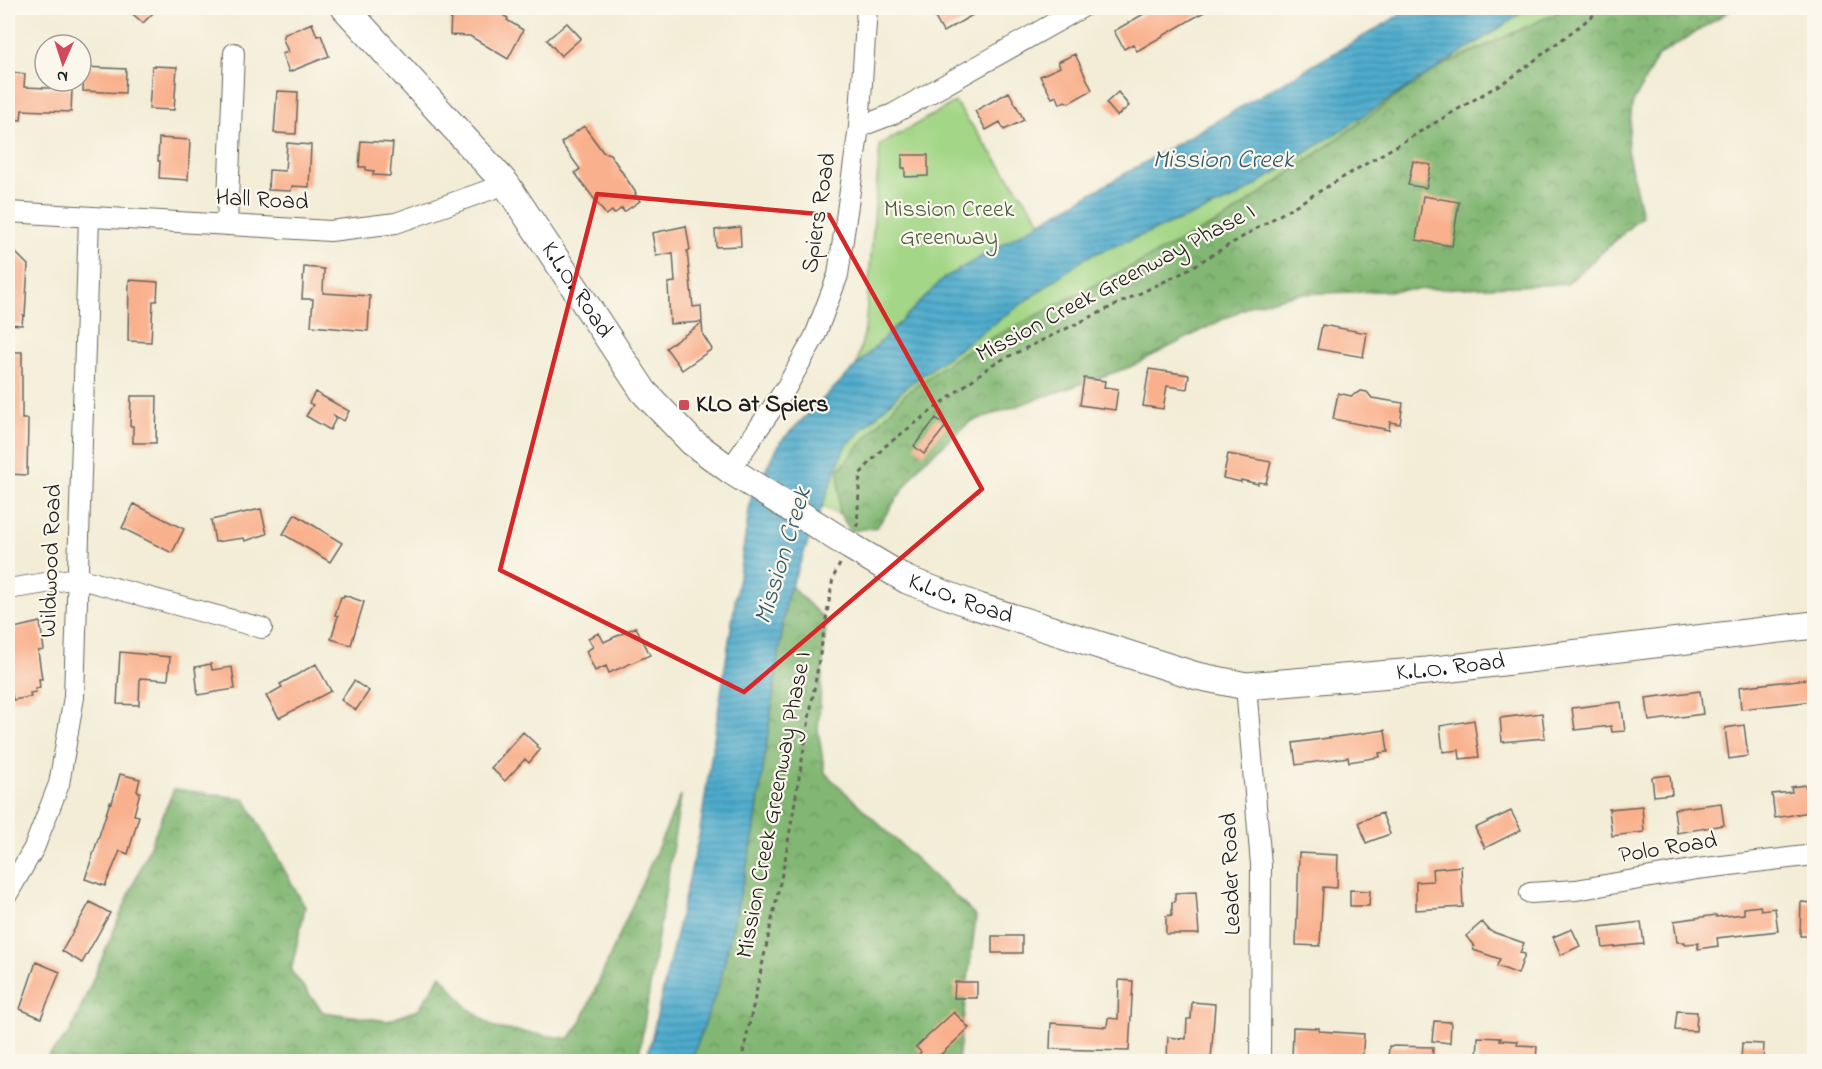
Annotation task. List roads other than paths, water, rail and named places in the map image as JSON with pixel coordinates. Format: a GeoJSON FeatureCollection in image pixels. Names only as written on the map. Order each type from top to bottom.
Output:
{"type":"FeatureCollection","features":[{"type":"Feature","properties":{"kind":"main road","name":"K.L.O. Road"},"geometry":{"type":"LineString","coordinates":[[345,8],[506,184],[644,392],[692,442],[730,470],[907,580],[979,608],[1197,676],[1246,686],[1427,671],[1815,625]]}},
{"type":"Feature","properties":{"kind":"street","name":"Spiers Road"},"geometry":{"type":"LineString","coordinates":[[730,470],[786,388],[815,336],[838,275],[859,128],[867,8]]}},
{"type":"Feature","properties":{"kind":"street"},"geometry":{"type":"LineString","coordinates":[[859,128],[893,114],[1081,8]]}},
{"type":"Feature","properties":{"kind":"street"},"geometry":{"type":"LineString","coordinates":[[227,225],[234,53]]}},
{"type":"Feature","properties":{"kind":"street","name":"Hall Road"},"geometry":{"type":"LineString","coordinates":[[8,212],[330,231],[396,224],[506,184]]}},
{"type":"Feature","properties":{"kind":"street","name":"Wildwood Road"},"geometry":{"type":"LineString","coordinates":[[8,893],[34,848],[60,784],[74,697],[88,217]]}},
{"type":"Feature","properties":{"kind":"street"},"geometry":{"type":"LineString","coordinates":[[8,589],[77,578],[262,628]]}},
{"type":"Feature","properties":{"kind":"street","name":"Leader Road"},"geometry":{"type":"LineString","coordinates":[[1246,686],[1261,865],[1260,1062]]}},
{"type":"Feature","properties":{"kind":"street","name":"Polo Road"},"geometry":{"type":"LineString","coordinates":[[1530,893],[1576,890],[1697,869],[1815,855]]}},
{"type":"Feature","properties":{"kind":"water","name":"Mission Creek"},"geometry":{"type":"Polygon","coordinates":[[[1408,8],[1526,8],[1509,22],[1236,198],[1087,257],[906,387],[845,447],[787,597],[754,834],[720,982],[691,1061],[646,1062],[699,836],[751,498],[781,441],[944,278],[1388,22],[1408,8]]]}},
{"type":"Feature","properties":{"kind":"place","name":"KLO at Spiers"},"geometry":{"type":"Point","coordinates":[684,405]}},
{"type":"Feature","properties":{"kind":"park label","name":"Mission Creek Greenway"},"geometry":{"type":"Point","coordinates":[949,224]}}]}
